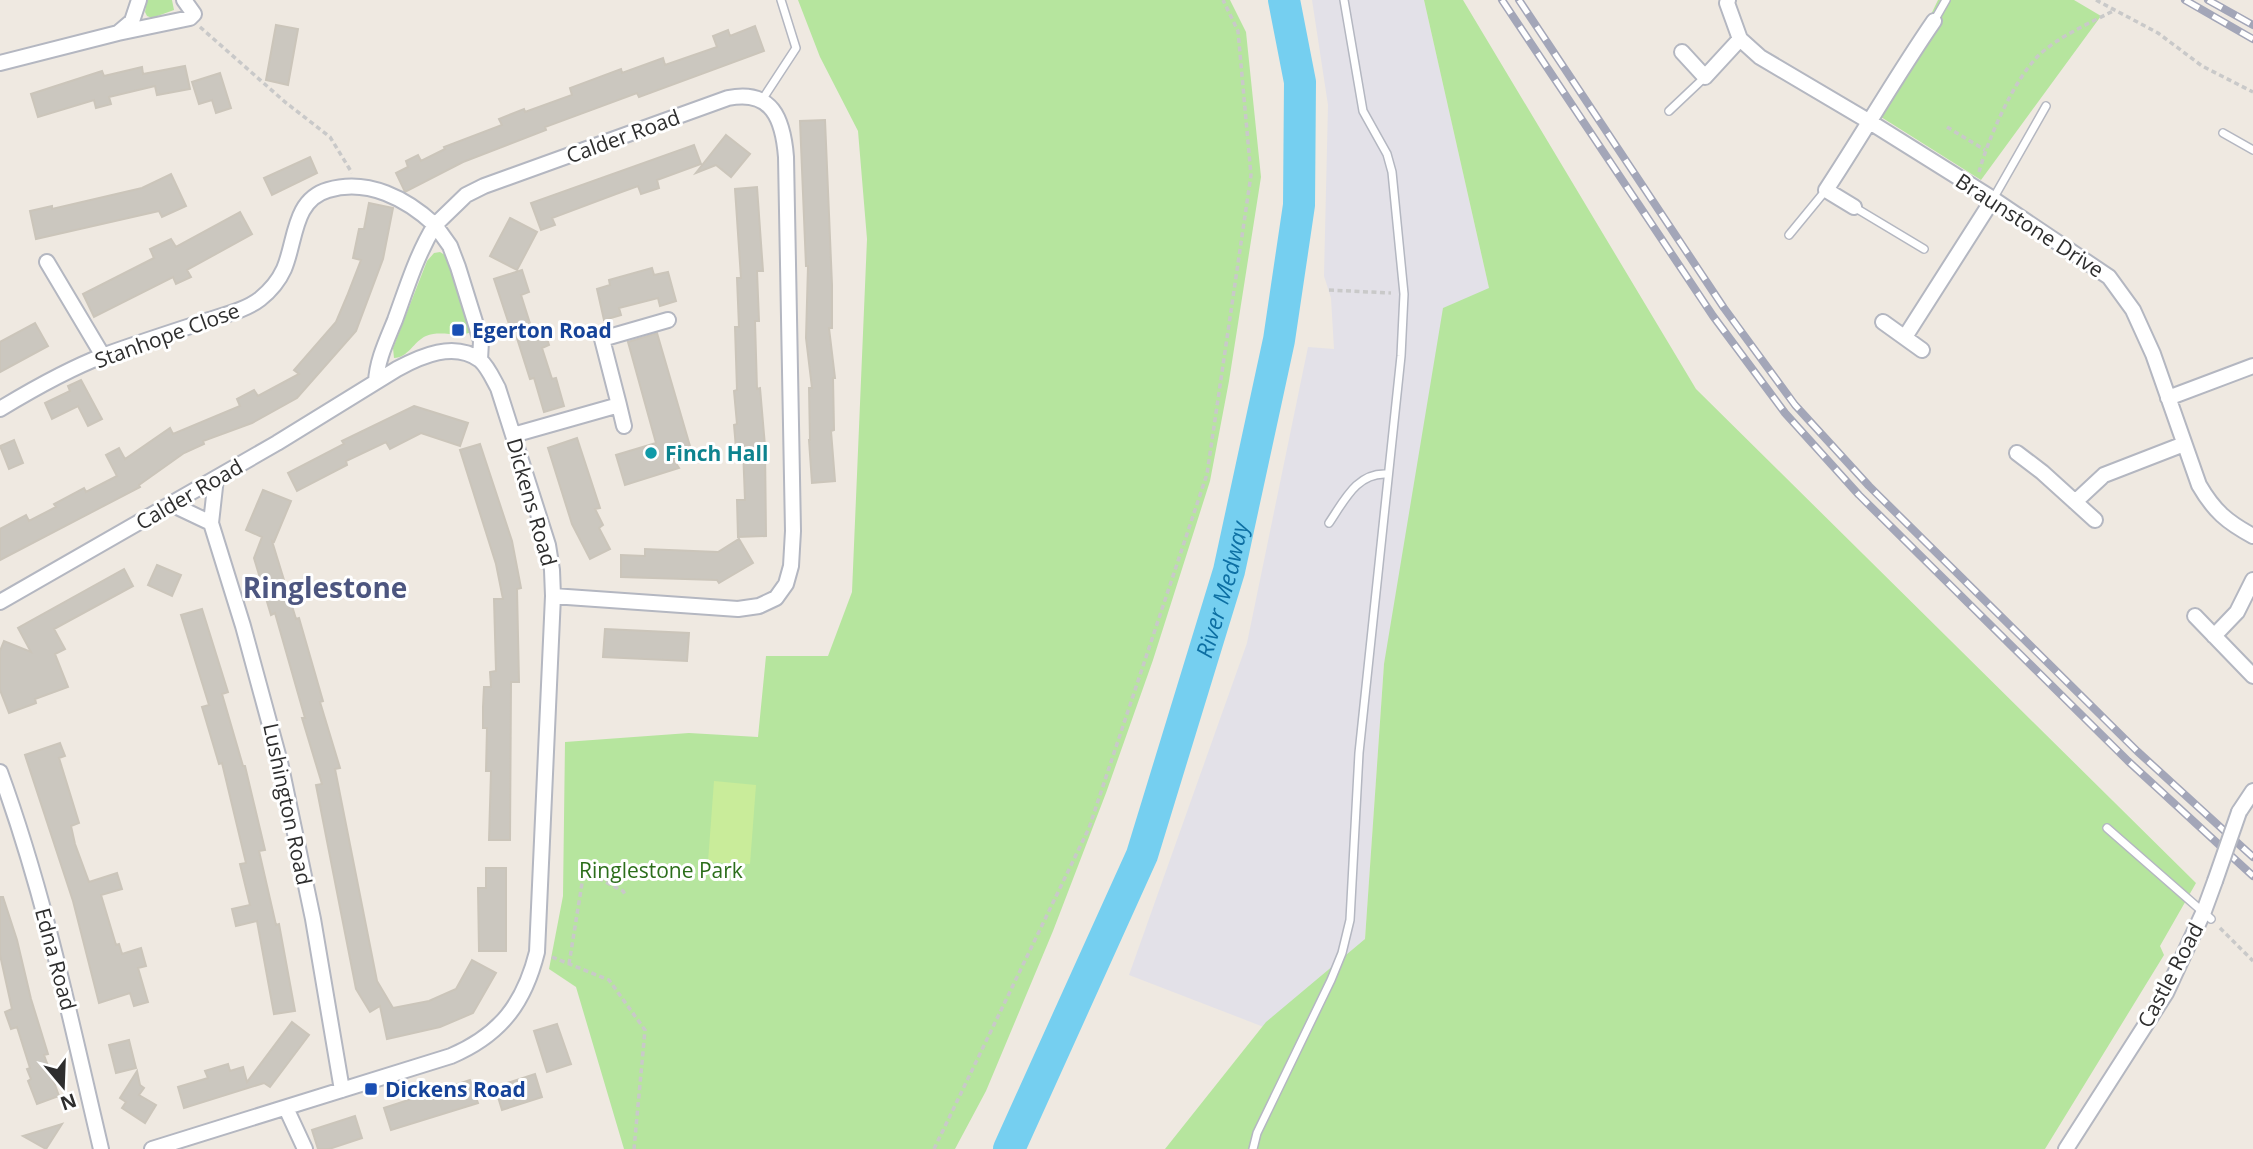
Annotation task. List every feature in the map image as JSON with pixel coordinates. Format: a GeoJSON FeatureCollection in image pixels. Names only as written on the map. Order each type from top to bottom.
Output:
{"type":"FeatureCollection","features":[{"type":"Feature","properties":{"kind":"street"},"geometry":{"type":"LineString","coordinates":[[118,33],[132,21],[139,0]]}},
{"type":"Feature","properties":{"kind":"street"},"geometry":{"type":"LineString","coordinates":[[0,63],[190,18],[194,14],[184,0]]}},
{"type":"Feature","properties":{"kind":"street"},"geometry":{"type":"LineString","coordinates":[[1682,52],[1704,77],[1740,39],[1728,0]]}},
{"type":"Feature","properties":{"kind":"street"},"geometry":{"type":"LineString","coordinates":[[1854,207],[1826,190],[1871,122],[1900,70],[1934,21]]}},
{"type":"Feature","properties":{"kind":"street","name":"Braunstone Drive"},"geometry":{"type":"LineString","coordinates":[[1740,39],[1760,57],[1871,122],[2109,277],[2133,310],[2153,354],[2199,485],[2210,504],[2229,523],[2253,537]]}},
{"type":"Feature","properties":{"kind":"street","name":"Calder Road"},"geometry":{"type":"LineString","coordinates":[[376,382],[383,352],[414,267],[435,225],[466,195],[494,182],[729,98],[744,96],[762,100]]}},
{"type":"Feature","properties":{"kind":"street"},"geometry":{"type":"LineString","coordinates":[[553,596],[738,609],[769,603],[782,592],[786,584],[791,566],[793,531],[786,156],[779,119],[762,100]]}},
{"type":"Feature","properties":{"kind":"street","name":"Stanhope Close"},"geometry":{"type":"LineString","coordinates":[[0,409],[67,372],[103,356],[229,313],[260,299],[283,271],[299,216],[314,196],[330,189],[360,188],[398,197],[418,209],[435,225]]}},
{"type":"Feature","properties":{"kind":"street"},"geometry":{"type":"LineString","coordinates":[[1905,337],[1993,199]]}},
{"type":"Feature","properties":{"kind":"street"},"geometry":{"type":"LineString","coordinates":[[435,225],[450,246],[458,267],[481,341],[480,360]]}},
{"type":"Feature","properties":{"kind":"street"},"geometry":{"type":"LineString","coordinates":[[47,262],[103,356]]}},
{"type":"Feature","properties":{"kind":"street"},"geometry":{"type":"LineString","coordinates":[[624,426],[602,339],[668,320]]}},
{"type":"Feature","properties":{"kind":"street"},"geometry":{"type":"LineString","coordinates":[[1883,322],[1922,350]]}},
{"type":"Feature","properties":{"kind":"street","name":"Calder Road"},"geometry":{"type":"LineString","coordinates":[[0,602],[414,360],[439,352],[463,353],[480,360]]}},
{"type":"Feature","properties":{"kind":"street","name":"Dickens Road"},"geometry":{"type":"LineString","coordinates":[[152,1149],[451,1056],[469,1048],[501,1025],[515,1006],[532,972],[537,952],[552,570],[548,545],[498,388],[480,360]]}},
{"type":"Feature","properties":{"kind":"street"},"geometry":{"type":"LineString","coordinates":[[2168,398],[2253,366]]}},
{"type":"Feature","properties":{"kind":"street"},"geometry":{"type":"LineString","coordinates":[[513,435],[619,405]]}},
{"type":"Feature","properties":{"kind":"street"},"geometry":{"type":"LineString","coordinates":[[2075,502],[2104,475],[2184,444]]}},
{"type":"Feature","properties":{"kind":"street"},"geometry":{"type":"LineString","coordinates":[[2017,453],[2095,520]]}},
{"type":"Feature","properties":{"kind":"street","name":"Lushington Road"},"geometry":{"type":"LineString","coordinates":[[216,478],[211,523],[243,626],[280,762],[313,919],[342,1090]]}},
{"type":"Feature","properties":{"kind":"street"},"geometry":{"type":"LineString","coordinates":[[171,504],[211,523]]}},
{"type":"Feature","properties":{"kind":"street"},"geometry":{"type":"LineString","coordinates":[[2214,636],[2237,612],[2253,580]]}},
{"type":"Feature","properties":{"kind":"street"},"geometry":{"type":"LineString","coordinates":[[2194,616],[2253,676]]}},
{"type":"Feature","properties":{"kind":"street","name":"Edna Road"},"geometry":{"type":"LineString","coordinates":[[0,772],[13,807],[53,944],[101,1149]]}},
{"type":"Feature","properties":{"kind":"street","name":"Castle Road"},"geometry":{"type":"LineString","coordinates":[[2066,1149],[2166,993],[2208,915],[2215,881],[2239,812],[2253,791]]}},
{"type":"Feature","properties":{"kind":"street"},"geometry":{"type":"LineString","coordinates":[[286,1108],[305,1149]]}},
{"type":"Feature","properties":{"kind":"lane"},"geometry":{"type":"LineString","coordinates":[[762,100],[796,48],[780,0]]}},
{"type":"Feature","properties":{"kind":"lane"},"geometry":{"type":"LineString","coordinates":[[1254,1149],[1257,1133],[1331,980],[1342,953],[1350,920],[1359,752],[1401,356],[1404,294],[1390,160],[1363,111],[1344,0]]}},
{"type":"Feature","properties":{"kind":"lane"},"geometry":{"type":"LineString","coordinates":[[1934,21],[1946,0]]}},
{"type":"Feature","properties":{"kind":"lane"},"geometry":{"type":"LineString","coordinates":[[1669,111],[1704,77]]}},
{"type":"Feature","properties":{"kind":"lane"},"geometry":{"type":"LineString","coordinates":[[1993,199],[2046,106]]}},
{"type":"Feature","properties":{"kind":"lane"},"geometry":{"type":"LineString","coordinates":[[2223,133],[2253,150]]}},
{"type":"Feature","properties":{"kind":"lane"},"geometry":{"type":"LineString","coordinates":[[1790,235],[1826,190]]}},
{"type":"Feature","properties":{"kind":"lane"},"geometry":{"type":"LineString","coordinates":[[1854,207],[1924,249]]}},
{"type":"Feature","properties":{"kind":"lane"},"geometry":{"type":"LineString","coordinates":[[1329,523],[1350,491],[1363,479],[1372,474],[1388,474]]}},
{"type":"Feature","properties":{"kind":"lane"},"geometry":{"type":"LineString","coordinates":[[2107,828],[2208,915]]}},
{"type":"Feature","properties":{"kind":"path"},"geometry":{"type":"LineString","coordinates":[[934,1149],[1089,828],[1207,474],[1251,175],[1238,31],[1223,0]]}},
{"type":"Feature","properties":{"kind":"path"},"geometry":{"type":"LineString","coordinates":[[2096,0],[2158,33],[2202,66],[2253,93]]}},
{"type":"Feature","properties":{"kind":"path"},"geometry":{"type":"LineString","coordinates":[[1970,185],[1978,174],[1984,150],[2021,77],[2038,56],[2074,31],[2115,10]]}},
{"type":"Feature","properties":{"kind":"path"},"geometry":{"type":"LineString","coordinates":[[190,18],[285,102],[330,137],[360,188]]}},
{"type":"Feature","properties":{"kind":"path"},"geometry":{"type":"LineString","coordinates":[[1947,127],[1984,150]]}},
{"type":"Feature","properties":{"kind":"path"},"geometry":{"type":"LineString","coordinates":[[1329,290],[1404,294]]}},
{"type":"Feature","properties":{"kind":"path"},"geometry":{"type":"LineString","coordinates":[[569,964],[584,871],[623,891],[626,896]]}},
{"type":"Feature","properties":{"kind":"path"},"geometry":{"type":"LineString","coordinates":[[2208,915],[2253,961]]}},
{"type":"Feature","properties":{"kind":"path"},"geometry":{"type":"LineString","coordinates":[[537,952],[609,980],[645,1030],[634,1149]]}},
{"type":"Feature","properties":{"kind":"shaded area"},"geometry":{"type":"Polygon","coordinates":[[[1312,0],[1424,0],[1489,288],[1384,664],[1365,939],[1282,1034],[1129,975],[1247,643],[1308,347],[1334,349],[1331,298],[1324,276],[1328,105],[1312,0]]]}},
{"type":"Feature","properties":{"kind":"green space"},"geometry":{"type":"Polygon","coordinates":[[[147,0],[172,0],[174,10],[152,18],[145,12],[147,0]]]}},
{"type":"Feature","properties":{"kind":"green space","name":"Ringlestone Park"},"geometry":{"type":"Polygon","coordinates":[[[798,0],[1230,0],[1246,32],[1261,177],[1229,381],[1210,481],[1153,660],[1106,793],[1053,931],[986,1091],[955,1149],[624,1149],[576,987],[549,969],[563,896],[565,742],[689,733],[758,737],[766,656],[828,656],[852,592],[867,239],[858,131],[820,57],[798,0]]]}},
{"type":"Feature","properties":{"kind":"green space"},"geometry":{"type":"Polygon","coordinates":[[[1424,0],[1463,0],[1696,389],[2196,883],[2160,946],[2164,955],[2045,1149],[1165,1149],[1266,1022],[1365,939],[1384,664],[1443,308],[1489,288],[1424,0]]]}},
{"type":"Feature","properties":{"kind":"green space"},"geometry":{"type":"Polygon","coordinates":[[[1938,0],[2074,0],[2101,16],[1981,180],[1881,117],[1938,0]]]}},
{"type":"Feature","properties":{"kind":"green space"},"geometry":{"type":"Polygon","coordinates":[[[440,252],[448,257],[471,332],[426,336],[403,355],[394,358],[393,348],[427,261],[434,253],[440,252]]]}},
{"type":"Feature","properties":{"kind":"green space"},"geometry":{"type":"Polygon","coordinates":[[[714,781],[756,785],[750,864],[708,862],[714,781]]]}},
{"type":"Feature","properties":{"kind":"building"},"geometry":{"type":"Polygon","coordinates":[[[276,25],[298,29],[288,85],[266,80],[276,25]]]}},
{"type":"Feature","properties":{"kind":"building"},"geometry":{"type":"Polygon","coordinates":[[[755,26],[764,51],[639,97],[637,93],[545,127],[546,130],[463,162],[405,192],[396,173],[408,167],[406,161],[418,155],[421,161],[445,149],[444,147],[502,125],[499,119],[572,95],[570,88],[621,69],[622,73],[663,58],[665,65],[717,47],[713,36],[728,30],[730,36],[755,26]]]}},
{"type":"Feature","properties":{"kind":"building"},"geometry":{"type":"Polygon","coordinates":[[[185,66],[190,89],[157,95],[155,86],[109,97],[111,104],[96,108],[94,100],[38,117],[31,94],[102,71],[104,76],[142,67],[143,74],[185,66]]]}},
{"type":"Feature","properties":{"kind":"building"},"geometry":{"type":"Polygon","coordinates":[[[220,73],[231,108],[216,113],[212,100],[199,104],[192,82],[220,73]]]}},
{"type":"Feature","properties":{"kind":"building"},"geometry":{"type":"Polygon","coordinates":[[[825,120],[832,285],[832,328],[829,328],[835,378],[834,430],[831,431],[835,481],[812,483],[809,388],[812,388],[806,338],[808,266],[800,121],[825,120]]]}},
{"type":"Feature","properties":{"kind":"building"},"geometry":{"type":"Polygon","coordinates":[[[726,135],[750,154],[731,177],[716,165],[696,173],[726,135]]]}},
{"type":"Feature","properties":{"kind":"building"},"geometry":{"type":"Polygon","coordinates":[[[694,145],[701,164],[657,180],[659,188],[641,194],[638,186],[552,218],[555,225],[541,230],[531,203],[694,145]]]}},
{"type":"Feature","properties":{"kind":"building"},"geometry":{"type":"Polygon","coordinates":[[[310,157],[317,173],[272,195],[264,178],[310,157]]]}},
{"type":"Feature","properties":{"kind":"building"},"geometry":{"type":"Polygon","coordinates":[[[171,174],[186,206],[162,217],[159,211],[36,239],[30,211],[52,206],[52,209],[142,188],[171,174]]]}},
{"type":"Feature","properties":{"kind":"building"},"geometry":{"type":"Polygon","coordinates":[[[757,187],[763,271],[757,271],[759,321],[755,321],[757,389],[760,388],[765,446],[766,536],[738,537],[737,500],[745,500],[743,448],[736,448],[734,425],[737,424],[734,391],[737,390],[735,327],[739,327],[737,278],[741,278],[735,189],[757,187]]]}},
{"type":"Feature","properties":{"kind":"building"},"geometry":{"type":"Polygon","coordinates":[[[369,203],[393,208],[383,259],[356,331],[297,398],[252,423],[203,441],[204,444],[184,453],[139,485],[140,487],[0,560],[0,529],[26,515],[29,521],[84,488],[86,492],[117,476],[106,455],[119,448],[125,459],[170,428],[173,434],[240,406],[237,399],[254,390],[258,396],[299,374],[294,370],[336,322],[347,296],[361,260],[353,258],[359,229],[364,229],[369,203]]]}},
{"type":"Feature","properties":{"kind":"building"},"geometry":{"type":"Polygon","coordinates":[[[240,212],[252,234],[187,270],[191,277],[176,284],[173,277],[94,317],[83,294],[154,258],[150,249],[171,239],[176,247],[240,212]]]}},
{"type":"Feature","properties":{"kind":"building"},"geometry":{"type":"Polygon","coordinates":[[[510,218],[537,232],[517,270],[490,256],[510,218]]]}},
{"type":"Feature","properties":{"kind":"building"},"geometry":{"type":"Polygon","coordinates":[[[652,268],[654,275],[668,272],[676,301],[660,306],[658,298],[619,308],[621,315],[604,320],[597,289],[610,285],[609,280],[652,268]]]}},
{"type":"Feature","properties":{"kind":"building"},"geometry":{"type":"Polygon","coordinates":[[[522,270],[529,292],[521,295],[533,333],[544,329],[549,345],[542,348],[552,379],[556,378],[564,406],[544,412],[534,378],[530,379],[494,279],[522,270]]]}},
{"type":"Feature","properties":{"kind":"building"},"geometry":{"type":"Polygon","coordinates":[[[35,323],[48,346],[0,372],[0,342],[35,323]]]}},
{"type":"Feature","properties":{"kind":"building"},"geometry":{"type":"Polygon","coordinates":[[[657,333],[690,446],[677,450],[679,457],[673,459],[679,468],[625,485],[616,455],[656,443],[628,342],[657,333]]]}},
{"type":"Feature","properties":{"kind":"building"},"geometry":{"type":"Polygon","coordinates":[[[81,380],[102,419],[88,426],[78,406],[52,419],[45,403],[70,391],[68,386],[81,380]]]}},
{"type":"Feature","properties":{"kind":"building"},"geometry":{"type":"Polygon","coordinates":[[[414,406],[468,423],[460,446],[421,433],[390,449],[386,442],[346,461],[347,465],[297,491],[288,473],[344,444],[342,441],[414,406]]]}},
{"type":"Feature","properties":{"kind":"building"},"geometry":{"type":"Polygon","coordinates":[[[577,438],[600,508],[595,509],[603,525],[599,528],[610,549],[590,559],[572,524],[548,448],[577,438]]]}},
{"type":"Feature","properties":{"kind":"building"},"geometry":{"type":"Polygon","coordinates":[[[14,440],[23,463],[9,469],[0,446],[14,440]]]}},
{"type":"Feature","properties":{"kind":"building"},"geometry":{"type":"Polygon","coordinates":[[[480,444],[512,541],[521,588],[517,589],[519,682],[511,682],[510,840],[489,840],[491,771],[486,771],[484,687],[491,687],[490,672],[496,671],[494,599],[503,599],[496,564],[460,450],[480,444]]]}},
{"type":"Feature","properties":{"kind":"building"},"geometry":{"type":"Polygon","coordinates":[[[263,490],[291,501],[274,542],[272,541],[296,619],[299,618],[340,768],[335,769],[377,981],[393,1008],[429,1001],[456,989],[472,960],[496,973],[473,1013],[440,1027],[387,1039],[380,1006],[370,1012],[356,989],[316,785],[322,784],[275,613],[271,615],[254,558],[262,537],[246,530],[263,490]]]}},
{"type":"Feature","properties":{"kind":"building"},"geometry":{"type":"Polygon","coordinates":[[[739,539],[753,563],[719,583],[717,580],[621,577],[621,555],[645,556],[645,549],[718,552],[739,539]]]}},
{"type":"Feature","properties":{"kind":"building"},"geometry":{"type":"Polygon","coordinates":[[[157,565],[181,575],[172,596],[148,585],[157,565]]]}},
{"type":"Feature","properties":{"kind":"building"},"geometry":{"type":"Polygon","coordinates":[[[124,569],[133,586],[54,629],[65,649],[55,654],[68,687],[35,699],[36,703],[9,713],[0,690],[0,651],[4,641],[31,652],[18,628],[124,569]]]}},
{"type":"Feature","properties":{"kind":"building"},"geometry":{"type":"Polygon","coordinates":[[[202,609],[228,692],[222,694],[245,766],[265,850],[259,851],[276,925],[279,924],[295,1011],[274,1014],[257,921],[236,926],[232,909],[250,905],[240,864],[246,863],[222,763],[219,764],[202,707],[209,705],[181,615],[202,609]]]}},
{"type":"Feature","properties":{"kind":"building"},"geometry":{"type":"Polygon","coordinates":[[[605,629],[689,633],[687,661],[603,657],[605,629]]]}},
{"type":"Feature","properties":{"kind":"building"},"geometry":{"type":"Polygon","coordinates":[[[60,743],[65,756],[59,758],[79,823],[71,826],[75,844],[89,882],[117,873],[122,889],[101,895],[116,945],[119,944],[122,954],[141,948],[146,966],[138,968],[148,1002],[134,1006],[130,993],[99,1003],[73,901],[25,755],[60,743]]]}},
{"type":"Feature","properties":{"kind":"building"},"geometry":{"type":"Polygon","coordinates":[[[486,868],[506,868],[506,951],[479,951],[478,888],[486,888],[486,868]]]}},
{"type":"Feature","properties":{"kind":"building"},"geometry":{"type":"Polygon","coordinates":[[[0,897],[3,897],[17,940],[48,1054],[44,1055],[59,1096],[37,1104],[28,1081],[31,1079],[27,1069],[30,1068],[17,1027],[11,1029],[5,1012],[12,1009],[0,955],[0,897]]]}},
{"type":"Feature","properties":{"kind":"building"},"geometry":{"type":"Polygon","coordinates":[[[292,1022],[309,1035],[270,1087],[264,1083],[184,1108],[178,1087],[208,1078],[205,1071],[228,1064],[230,1071],[243,1067],[247,1082],[292,1022]]]}},
{"type":"Feature","properties":{"kind":"building"},"geometry":{"type":"Polygon","coordinates":[[[557,1024],[571,1064],[547,1072],[534,1031],[557,1024]]]}},
{"type":"Feature","properties":{"kind":"building"},"geometry":{"type":"Polygon","coordinates":[[[129,1040],[136,1068],[116,1073],[109,1045],[129,1040]]]}},
{"type":"Feature","properties":{"kind":"building"},"geometry":{"type":"Polygon","coordinates":[[[137,1071],[140,1085],[144,1088],[139,1095],[156,1105],[145,1123],[122,1108],[126,1102],[120,1098],[137,1071]]]}},
{"type":"Feature","properties":{"kind":"building"},"geometry":{"type":"Polygon","coordinates":[[[535,1074],[542,1097],[502,1110],[495,1087],[535,1074]]]}},
{"type":"Feature","properties":{"kind":"building"},"geometry":{"type":"Polygon","coordinates":[[[470,1080],[478,1103],[391,1130],[384,1108],[470,1080]]]}},
{"type":"Feature","properties":{"kind":"building"},"geometry":{"type":"Polygon","coordinates":[[[355,1116],[362,1138],[329,1149],[318,1149],[312,1130],[355,1116]]]}},
{"type":"Feature","properties":{"kind":"building"},"geometry":{"type":"Polygon","coordinates":[[[62,1124],[46,1149],[23,1136],[62,1124]]]}},
{"type":"Feature","properties":{"kind":"waterway","name":"River Medway"},"geometry":{"type":"LineString","coordinates":[[1009,1149],[1142,855],[1229,571],[1279,340],[1299,205],[1300,82],[1284,0]]}},
{"type":"Feature","properties":{"kind":"railway"},"geometry":{"type":"LineString","coordinates":[[1502,0],[1713,316],[1785,413],[1859,495],[2128,761],[2253,876]]}},
{"type":"Feature","properties":{"kind":"railway"},"geometry":{"type":"LineString","coordinates":[[1519,0],[1724,308],[1795,405],[1869,486],[2137,751],[2253,857]]}},
{"type":"Feature","properties":{"kind":"railway"},"geometry":{"type":"LineString","coordinates":[[2185,0],[2253,39]]}},
{"type":"Feature","properties":{"kind":"railway"},"geometry":{"type":"LineString","coordinates":[[2208,0],[2253,25]]}},
{"type":"Feature","properties":{"kind":"place","name":"Egerton Road"},"geometry":{"type":"Point","coordinates":[458,330]}},
{"type":"Feature","properties":{"kind":"place","name":"Finch Hall"},"geometry":{"type":"Point","coordinates":[651,453]}},
{"type":"Feature","properties":{"kind":"place","name":"Dickens Road"},"geometry":{"type":"Point","coordinates":[371,1089]}},
{"type":"Feature","properties":{"kind":"district","name":"Ringlestone"},"geometry":{"type":"Point","coordinates":[325,587]}}]}
